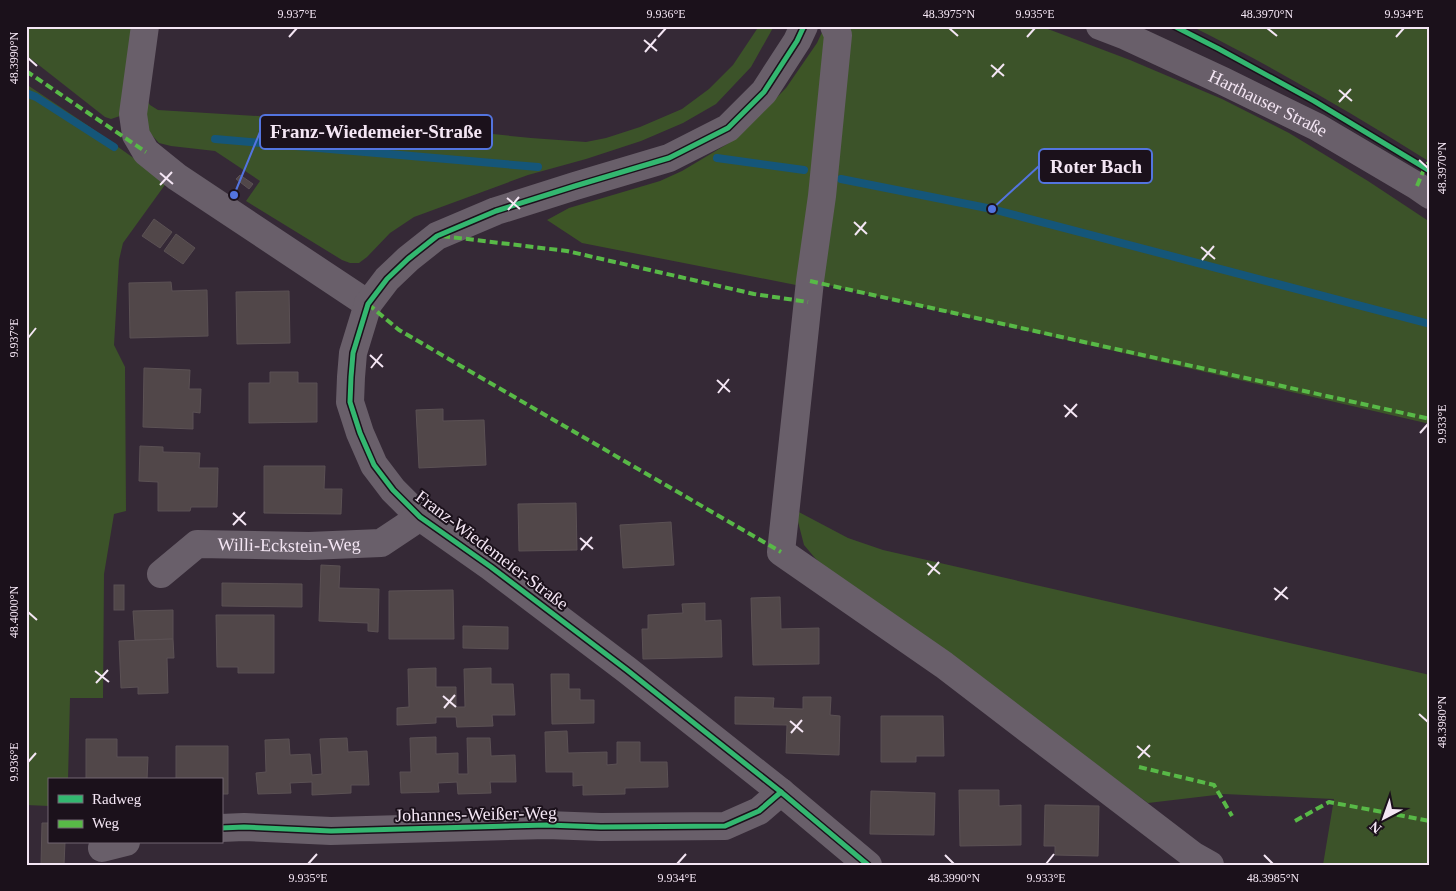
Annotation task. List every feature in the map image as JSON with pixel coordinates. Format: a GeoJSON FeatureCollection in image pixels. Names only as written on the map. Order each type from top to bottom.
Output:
{"type":"FeatureCollection","features":[{"type":"Feature","properties":{"kind":"street"},"geometry":{"type":"LineString","coordinates":[[145,26],[133,114],[136,135],[146,152],[177,177],[368,304]]}},
{"type":"Feature","properties":{"kind":"street","name":"Franz-Wiedemeier-Straße"},"geometry":{"type":"LineString","coordinates":[[804,26],[797,41],[764,92],[728,128],[669,158],[496,211],[437,236],[408,259],[387,279],[368,304],[354,353],[350,402],[360,433],[374,465],[393,490],[420,517],[491,567],[619,664],[781,792],[868,865]]}},
{"type":"Feature","properties":{"kind":"street"},"geometry":{"type":"LineString","coordinates":[[834,26],[838,35],[822,196],[810,281],[781,552],[944,665],[1194,856],[1210,865]]}},
{"type":"Feature","properties":{"kind":"street","name":"Harthauser Straße"},"geometry":{"type":"LineString","coordinates":[[1100,26],[1126,36],[1317,127],[1430,195]]}},
{"type":"Feature","properties":{"kind":"street","name":"Willi-Eckstein-Weg"},"geometry":{"type":"LineString","coordinates":[[161,574],[197,544],[308,546],[381,543],[420,517]]}},
{"type":"Feature","properties":{"kind":"street","name":"Johannes-Weißer-Weg"},"geometry":{"type":"LineString","coordinates":[[222,828],[244,827],[332,831],[547,825],[601,827],[725,826],[759,811],[781,792]]}},
{"type":"Feature","properties":{"kind":"green space"},"geometry":{"type":"Polygon","coordinates":[[[26,26],[133,26],[120,116],[111,119],[105,117],[26,55],[26,26]]]}},
{"type":"Feature","properties":{"kind":"green space"},"geometry":{"type":"Polygon","coordinates":[[[759,26],[774,26],[751,67],[716,104],[683,123],[641,141],[528,175],[414,217],[390,233],[359,263],[350,263],[342,260],[246,201],[260,181],[215,151],[159,143],[147,130],[146,99],[150,105],[158,110],[405,125],[586,142],[640,127],[682,109],[709,89],[733,65],[759,26]]]}},
{"type":"Feature","properties":{"kind":"green space"},"geometry":{"type":"Polygon","coordinates":[[[843,26],[1040,26],[1130,60],[1222,99],[1289,133],[1368,181],[1430,222],[1430,424],[820,283],[843,26]]]}},
{"type":"Feature","properties":{"kind":"green space"},"geometry":{"type":"Polygon","coordinates":[[[1191,26],[1430,26],[1430,162],[1312,91],[1191,26]]]}},
{"type":"Feature","properties":{"kind":"green space"},"geometry":{"type":"Polygon","coordinates":[[[824,28],[826,43],[801,286],[582,243],[547,220],[569,208],[660,181],[682,171],[729,143],[753,122],[786,88],[817,43],[824,28]]]}},
{"type":"Feature","properties":{"kind":"green space"},"geometry":{"type":"Polygon","coordinates":[[[26,84],[167,182],[123,243],[119,260],[114,345],[125,367],[126,511],[114,514],[104,574],[103,698],[70,698],[68,778],[48,778],[48,806],[26,805],[26,84]]]}},
{"type":"Feature","properties":{"kind":"green space"},"geometry":{"type":"Polygon","coordinates":[[[795,510],[848,538],[883,550],[1430,675],[1430,865],[1323,865],[1334,799],[1224,794],[1148,803],[830,572],[804,545],[795,510]]]}},
{"type":"Feature","properties":{"kind":"building"},"geometry":{"type":"Polygon","coordinates":[[[240,175],[253,184],[249,189],[236,179],[240,175]]]}},
{"type":"Feature","properties":{"kind":"building"},"geometry":{"type":"Polygon","coordinates":[[[154,219],[172,232],[160,248],[142,236],[154,219]]]}},
{"type":"Feature","properties":{"kind":"building"},"geometry":{"type":"Polygon","coordinates":[[[176,234],[195,248],[183,264],[164,251],[176,234]]]}},
{"type":"Feature","properties":{"kind":"building"},"geometry":{"type":"Polygon","coordinates":[[[171,282],[172,291],[207,290],[208,336],[130,338],[129,283],[171,282]]]}},
{"type":"Feature","properties":{"kind":"building"},"geometry":{"type":"Polygon","coordinates":[[[289,291],[290,343],[237,344],[236,292],[289,291]]]}},
{"type":"Feature","properties":{"kind":"building"},"geometry":{"type":"Polygon","coordinates":[[[144,368],[190,370],[189,389],[201,389],[200,413],[193,412],[193,429],[143,427],[144,368]]]}},
{"type":"Feature","properties":{"kind":"building"},"geometry":{"type":"Polygon","coordinates":[[[270,372],[298,372],[298,383],[317,383],[317,422],[249,423],[249,383],[270,383],[270,372]]]}},
{"type":"Feature","properties":{"kind":"building"},"geometry":{"type":"Polygon","coordinates":[[[443,409],[443,421],[484,420],[486,465],[419,468],[416,410],[443,409]]]}},
{"type":"Feature","properties":{"kind":"building"},"geometry":{"type":"Polygon","coordinates":[[[140,446],[163,447],[163,452],[200,453],[199,468],[218,468],[217,507],[191,507],[190,511],[158,511],[158,482],[139,481],[140,446]]]}},
{"type":"Feature","properties":{"kind":"building"},"geometry":{"type":"Polygon","coordinates":[[[264,466],[325,466],[324,489],[342,489],[341,514],[264,513],[264,466]]]}},
{"type":"Feature","properties":{"kind":"building"},"geometry":{"type":"Polygon","coordinates":[[[576,503],[577,550],[519,551],[518,504],[576,503]]]}},
{"type":"Feature","properties":{"kind":"building"},"geometry":{"type":"Polygon","coordinates":[[[671,522],[674,565],[623,568],[620,525],[671,522]]]}},
{"type":"Feature","properties":{"kind":"building"},"geometry":{"type":"Polygon","coordinates":[[[321,565],[340,566],[339,588],[379,589],[378,632],[368,631],[368,623],[319,621],[321,565]]]}},
{"type":"Feature","properties":{"kind":"building"},"geometry":{"type":"Polygon","coordinates":[[[222,583],[302,584],[302,607],[222,606],[222,583]]]}},
{"type":"Feature","properties":{"kind":"building"},"geometry":{"type":"Polygon","coordinates":[[[114,585],[124,585],[124,610],[114,610],[114,585]]]}},
{"type":"Feature","properties":{"kind":"building"},"geometry":{"type":"Polygon","coordinates":[[[453,590],[454,639],[389,639],[389,591],[453,590]]]}},
{"type":"Feature","properties":{"kind":"building"},"geometry":{"type":"Polygon","coordinates":[[[780,597],[781,629],[819,628],[819,664],[753,665],[751,598],[780,597]]]}},
{"type":"Feature","properties":{"kind":"building"},"geometry":{"type":"Polygon","coordinates":[[[705,603],[705,621],[721,620],[722,657],[643,659],[642,629],[648,629],[648,615],[683,613],[682,604],[705,603]]]}},
{"type":"Feature","properties":{"kind":"building"},"geometry":{"type":"Polygon","coordinates":[[[173,610],[173,639],[135,640],[133,611],[173,610]]]}},
{"type":"Feature","properties":{"kind":"building"},"geometry":{"type":"Polygon","coordinates":[[[216,615],[274,615],[274,673],[238,673],[238,667],[217,667],[216,615]]]}},
{"type":"Feature","properties":{"kind":"building"},"geometry":{"type":"Polygon","coordinates":[[[463,626],[508,627],[508,649],[463,648],[463,626]]]}},
{"type":"Feature","properties":{"kind":"building"},"geometry":{"type":"Polygon","coordinates":[[[173,639],[174,658],[167,658],[168,693],[138,694],[138,687],[121,688],[119,641],[173,639]]]}},
{"type":"Feature","properties":{"kind":"building"},"geometry":{"type":"Polygon","coordinates":[[[436,668],[436,687],[456,687],[456,707],[465,707],[464,669],[491,668],[491,684],[513,684],[515,715],[492,715],[493,726],[457,727],[456,717],[436,717],[436,723],[397,725],[397,708],[409,707],[408,669],[436,668]]]}},
{"type":"Feature","properties":{"kind":"building"},"geometry":{"type":"Polygon","coordinates":[[[551,674],[569,674],[569,689],[580,689],[580,700],[594,700],[594,723],[552,724],[551,674]]]}},
{"type":"Feature","properties":{"kind":"building"},"geometry":{"type":"Polygon","coordinates":[[[735,697],[774,698],[773,708],[803,709],[803,697],[831,697],[830,715],[840,716],[839,755],[786,753],[787,725],[735,724],[735,697]]]}},
{"type":"Feature","properties":{"kind":"building"},"geometry":{"type":"Polygon","coordinates":[[[881,716],[943,716],[944,756],[916,756],[916,762],[881,762],[881,716]]]}},
{"type":"Feature","properties":{"kind":"building"},"geometry":{"type":"Polygon","coordinates":[[[567,731],[568,753],[607,752],[607,765],[617,764],[617,742],[640,742],[640,762],[667,762],[668,787],[625,788],[625,794],[583,795],[583,785],[573,786],[573,772],[546,772],[545,732],[567,731]]]}},
{"type":"Feature","properties":{"kind":"building"},"geometry":{"type":"Polygon","coordinates":[[[436,737],[436,754],[458,753],[458,774],[468,774],[467,738],[490,738],[491,756],[515,755],[516,782],[490,782],[491,793],[458,794],[457,782],[438,783],[439,792],[401,793],[400,772],[411,772],[410,738],[436,737]]]}},
{"type":"Feature","properties":{"kind":"building"},"geometry":{"type":"Polygon","coordinates":[[[347,738],[348,752],[367,751],[369,785],[351,785],[351,793],[312,795],[312,782],[290,783],[291,793],[258,794],[256,773],[266,772],[265,740],[289,739],[290,755],[310,754],[312,775],[322,774],[320,739],[347,738]]]}},
{"type":"Feature","properties":{"kind":"building"},"geometry":{"type":"Polygon","coordinates":[[[86,739],[117,739],[117,757],[148,757],[147,778],[86,778],[86,739]]]}},
{"type":"Feature","properties":{"kind":"building"},"geometry":{"type":"Polygon","coordinates":[[[176,746],[228,746],[228,794],[222,794],[222,778],[176,778],[176,746]]]}},
{"type":"Feature","properties":{"kind":"building"},"geometry":{"type":"Polygon","coordinates":[[[959,790],[999,790],[999,806],[1021,805],[1021,845],[960,846],[959,790]]]}},
{"type":"Feature","properties":{"kind":"building"},"geometry":{"type":"Polygon","coordinates":[[[871,791],[935,793],[934,835],[870,834],[871,791]]]}},
{"type":"Feature","properties":{"kind":"building"},"geometry":{"type":"Polygon","coordinates":[[[1045,805],[1099,806],[1098,856],[1055,855],[1055,846],[1044,846],[1045,805]]]}},
{"type":"Feature","properties":{"kind":"building"},"geometry":{"type":"Polygon","coordinates":[[[42,823],[48,823],[48,844],[65,844],[64,865],[41,865],[42,823]]]}},
{"type":"Feature","properties":{"kind":"waterway"},"geometry":{"type":"LineString","coordinates":[[26,93],[36,97],[114,147]]}},
{"type":"Feature","properties":{"kind":"waterway"},"geometry":{"type":"LineString","coordinates":[[215,139],[538,167]]}},
{"type":"Feature","properties":{"kind":"waterway"},"geometry":{"type":"LineString","coordinates":[[717,158],[804,170]]}},
{"type":"Feature","properties":{"kind":"waterway"},"geometry":{"type":"LineString","coordinates":[[841,179],[992,209],[1430,324]]}},
{"type":"Feature","properties":{"kind":"marked path"},"geometry":{"type":"LineString","coordinates":[[26,71],[146,152]]}},
{"type":"Feature","properties":{"kind":"marked path"},"geometry":{"type":"LineString","coordinates":[[1417,186],[1425,167],[1430,161]]}},
{"type":"Feature","properties":{"kind":"marked path"},"geometry":{"type":"LineString","coordinates":[[442,236],[567,251],[754,294],[808,302]]}},
{"type":"Feature","properties":{"kind":"marked path"},"geometry":{"type":"LineString","coordinates":[[810,281],[1430,419]]}},
{"type":"Feature","properties":{"kind":"marked path"},"geometry":{"type":"LineString","coordinates":[[368,304],[399,330],[781,552]]}},
{"type":"Feature","properties":{"kind":"marked path"},"geometry":{"type":"LineString","coordinates":[[1139,767],[1214,785],[1232,816]]}},
{"type":"Feature","properties":{"kind":"marked path"},"geometry":{"type":"LineString","coordinates":[[1295,821],[1329,802],[1430,821]]}},
{"type":"Feature","properties":{"kind":"cycle path"},"geometry":{"type":"LineString","coordinates":[[804,26],[797,41],[764,92],[728,128],[669,158],[496,211],[437,236],[408,259],[387,279],[368,304],[353,353],[350,402],[360,433],[374,465],[393,490],[420,517],[491,567],[627,670],[781,792],[868,865]]}},
{"type":"Feature","properties":{"kind":"cycle path"},"geometry":{"type":"LineString","coordinates":[[1174,26],[1314,101],[1430,171]]}},
{"type":"Feature","properties":{"kind":"cycle path"},"geometry":{"type":"LineString","coordinates":[[222,828],[244,827],[331,831],[547,825],[601,827],[725,826],[759,811],[781,792]]}},
{"type":"Feature","properties":{"kind":"place","name":"Franz-Wiedemeier-Straße"},"geometry":{"type":"Point","coordinates":[234,195]}},
{"type":"Feature","properties":{"kind":"place","name":"Roter Bach"},"geometry":{"type":"Point","coordinates":[992,209]}}]}
